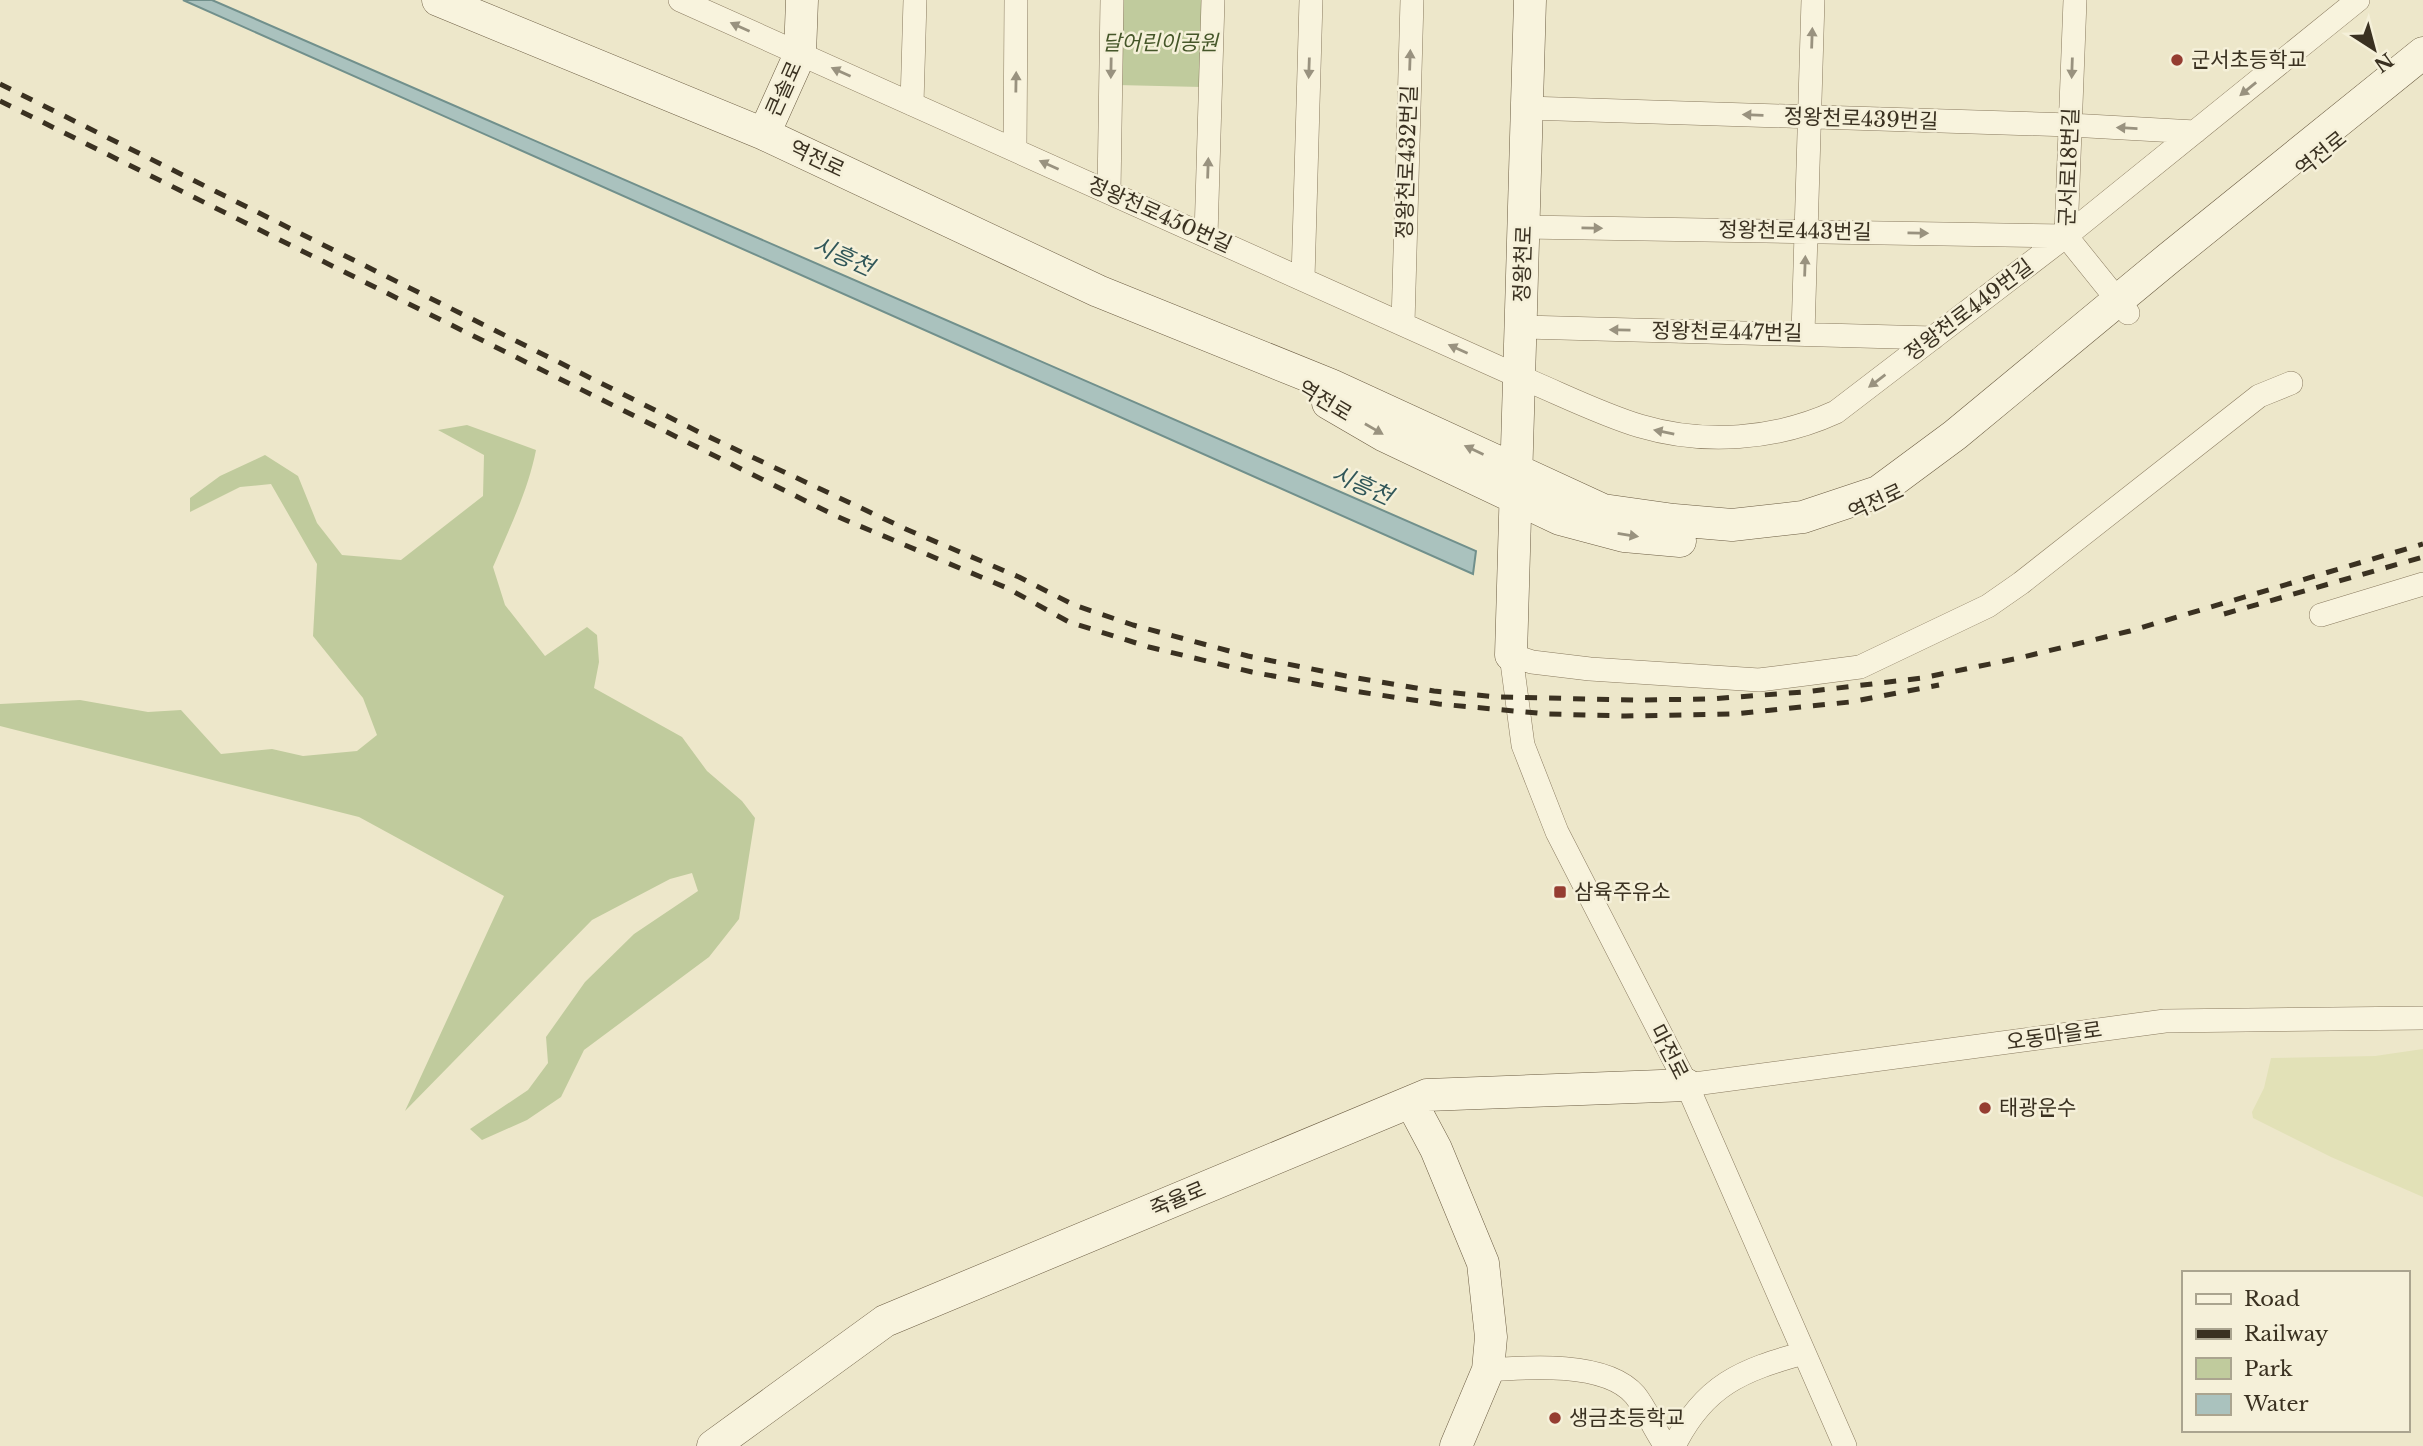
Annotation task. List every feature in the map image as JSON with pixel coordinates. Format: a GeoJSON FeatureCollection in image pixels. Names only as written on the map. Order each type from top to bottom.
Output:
{"type":"FeatureCollection","features":[{"type":"Feature","properties":{"kind":"main road","name":"역전로"},"geometry":{"type":"LineString","coordinates":[[438,0],[764,134],[1098,291],[1231,345],[1383,435],[1560,519],[1625,536],[1715,544],[1765,538],[1817,527],[1862,512],[1898,495],[1960,452],[2123,307],[2423,53]]}},
{"type":"Feature","properties":{"kind":"main road","name":"큰솔로"},"geometry":{"type":"LineString","coordinates":[[764,134],[800,54],[802,0]]}},
{"type":"Feature","properties":{"kind":"main road","name":"정왕천로"},"geometry":{"type":"LineString","coordinates":[[1511,654],[1530,0]]}},
{"type":"Feature","properties":{"kind":"main road","name":"역전로"},"geometry":{"type":"LineString","coordinates":[[2123,307],[2423,72]]}},
{"type":"Feature","properties":{"kind":"main road","name":"죽율로"},"geometry":{"type":"LineString","coordinates":[[713,1446],[885,1321],[1427,1095],[1686,1085]]}},
{"type":"Feature","properties":{"kind":"main road"},"geometry":{"type":"LineString","coordinates":[[1411,1101],[1436,1149],[1483,1263],[1491,1337],[1488,1370],[1456,1446]]}},
{"type":"Feature","properties":{"kind":"street"},"geometry":{"type":"LineString","coordinates":[[912,104],[915,0]]}},
{"type":"Feature","properties":{"kind":"street"},"geometry":{"type":"LineString","coordinates":[[1015,150],[1016,0]]}},
{"type":"Feature","properties":{"kind":"street"},"geometry":{"type":"LineString","coordinates":[[1109,192],[1112,0]]}},
{"type":"Feature","properties":{"kind":"street"},"geometry":{"type":"LineString","coordinates":[[1206,236],[1213,0]]}},
{"type":"Feature","properties":{"kind":"street"},"geometry":{"type":"LineString","coordinates":[[1303,279],[1311,0]]}},
{"type":"Feature","properties":{"kind":"street","name":"정왕천로432번길"},"geometry":{"type":"LineString","coordinates":[[1403,324],[1412,0]]}},
{"type":"Feature","properties":{"kind":"street"},"geometry":{"type":"LineString","coordinates":[[1803,334],[1813,0]]}},
{"type":"Feature","properties":{"kind":"street","name":"군서로18번길"},"geometry":{"type":"LineString","coordinates":[[2075,0],[2067,236],[2123,307]]}},
{"type":"Feature","properties":{"kind":"street","name":"정왕천로449번길"},"geometry":{"type":"LineString","coordinates":[[1520,377],[1637,425],[1691,437],[1741,436],[1787,430],[1812,423],[1836,412],[2067,236],[2358,0]]}},
{"type":"Feature","properties":{"kind":"street","name":"정왕천로450번길"},"geometry":{"type":"LineString","coordinates":[[692,3],[1520,377]]}},
{"type":"Feature","properties":{"kind":"street","name":"정왕천로439번길"},"geometry":{"type":"LineString","coordinates":[[1527,108],[2070,125],[2195,132]]}},
{"type":"Feature","properties":{"kind":"street","name":"정왕천로443번길"},"geometry":{"type":"LineString","coordinates":[[1524,228],[2067,236]]}},
{"type":"Feature","properties":{"kind":"street","name":"정왕천로447번길"},"geometry":{"type":"LineString","coordinates":[[1521,327],[1933,338]]}},
{"type":"Feature","properties":{"kind":"street"},"geometry":{"type":"LineString","coordinates":[[1511,654],[1532,662],[1590,669],[1759,680],[1860,667],[1988,606],[2259,396],[2291,383]]}},
{"type":"Feature","properties":{"kind":"street"},"geometry":{"type":"LineString","coordinates":[[2321,615],[2423,584]]}},
{"type":"Feature","properties":{"kind":"street","name":"마전로"},"geometry":{"type":"LineString","coordinates":[[1511,654],[1523,745],[1556,832],[1686,1085],[1845,1446]]}},
{"type":"Feature","properties":{"kind":"street","name":"오동마을로"},"geometry":{"type":"LineString","coordinates":[[1686,1085],[2165,1021],[2423,1018]]}},
{"type":"Feature","properties":{"kind":"street"},"geometry":{"type":"LineString","coordinates":[[1674,1446],[1688,1420],[1708,1396],[1745,1374],[1804,1353]]}},
{"type":"Feature","properties":{"kind":"street"},"geometry":{"type":"LineString","coordinates":[[1488,1370],[1552,1368],[1587,1372],[1614,1380],[1634,1394],[1666,1446]]}},
{"type":"Feature","properties":{"kind":"green space","name":"달어린이공원"},"geometry":{"type":"Polygon","coordinates":[[[1120,0],[1204,0],[1201,87],[1117,85],[1120,0]]]}},
{"type":"Feature","properties":{"kind":"green space"},"geometry":{"type":"Polygon","coordinates":[[[467,425],[536,450],[523,495],[493,567],[505,605],[545,656],[587,627],[597,635],[599,662],[594,688],[682,737],[707,771],[742,801],[755,818],[739,919],[709,957],[584,1050],[561,1097],[527,1120],[482,1140],[470,1129],[528,1090],[548,1063],[546,1037],[585,982],[634,934],[698,891],[692,873],[670,879],[592,920],[405,1111],[504,896],[359,817],[0,726],[0,704],[80,700],[148,712],[181,710],[221,754],[272,749],[303,756],[357,751],[377,735],[363,698],[313,636],[317,564],[271,484],[240,487],[190,512],[190,498],[220,476],[265,455],[298,476],[317,523],[342,555],[401,560],[483,496],[484,455],[438,430],[467,425]]]}},
{"type":"Feature","properties":{"kind":"green space"},"geometry":{"type":"Polygon","coordinates":[[[2423,1049],[2423,1197],[2331,1157],[2253,1118],[2252,1112],[2264,1088],[2271,1058],[2375,1056],[2423,1049]]]}},
{"type":"Feature","properties":{"kind":"water"},"geometry":{"type":"Polygon","coordinates":[[[183,0],[212,0],[1476,551],[1473,574],[183,0]]]}},
{"type":"Feature","properties":{"kind":"railway"},"geometry":{"type":"LineString","coordinates":[[0,84],[705,435],[908,530],[1019,577],[1074,605],[1133,625],[1248,656],[1351,677],[1434,691],[1498,697],[1636,700],[1709,699],[1804,692],[1922,678],[2130,631],[2423,544]]}},
{"type":"Feature","properties":{"kind":"railway"},"geometry":{"type":"LineString","coordinates":[[0,101],[836,516],[1007,588],[1069,622],[1149,647],[1252,672],[1347,690],[1439,704],[1547,714],[1734,714],[1850,702],[1939,685]]}},
{"type":"Feature","properties":{"kind":"railway"},"geometry":{"type":"LineString","coordinates":[[2224,614],[2423,557]]}},
{"type":"Feature","properties":{"kind":"place","name":"군서초등학교"},"geometry":{"type":"Point","coordinates":[2177,60]}},
{"type":"Feature","properties":{"kind":"place","name":"삼육주유소"},"geometry":{"type":"Point","coordinates":[1560,892]}},
{"type":"Feature","properties":{"kind":"place","name":"태광운수"},"geometry":{"type":"Point","coordinates":[1985,1108]}},
{"type":"Feature","properties":{"kind":"place","name":"생금초등학교"},"geometry":{"type":"Point","coordinates":[1555,1418]}},
{"type":"Feature","properties":{"kind":"water label","name":"시흥천"},"geometry":{"type":"Point","coordinates":[843,256]}},
{"type":"Feature","properties":{"kind":"water label","name":"시흥천"},"geometry":{"type":"Point","coordinates":[1362,485]}}]}
